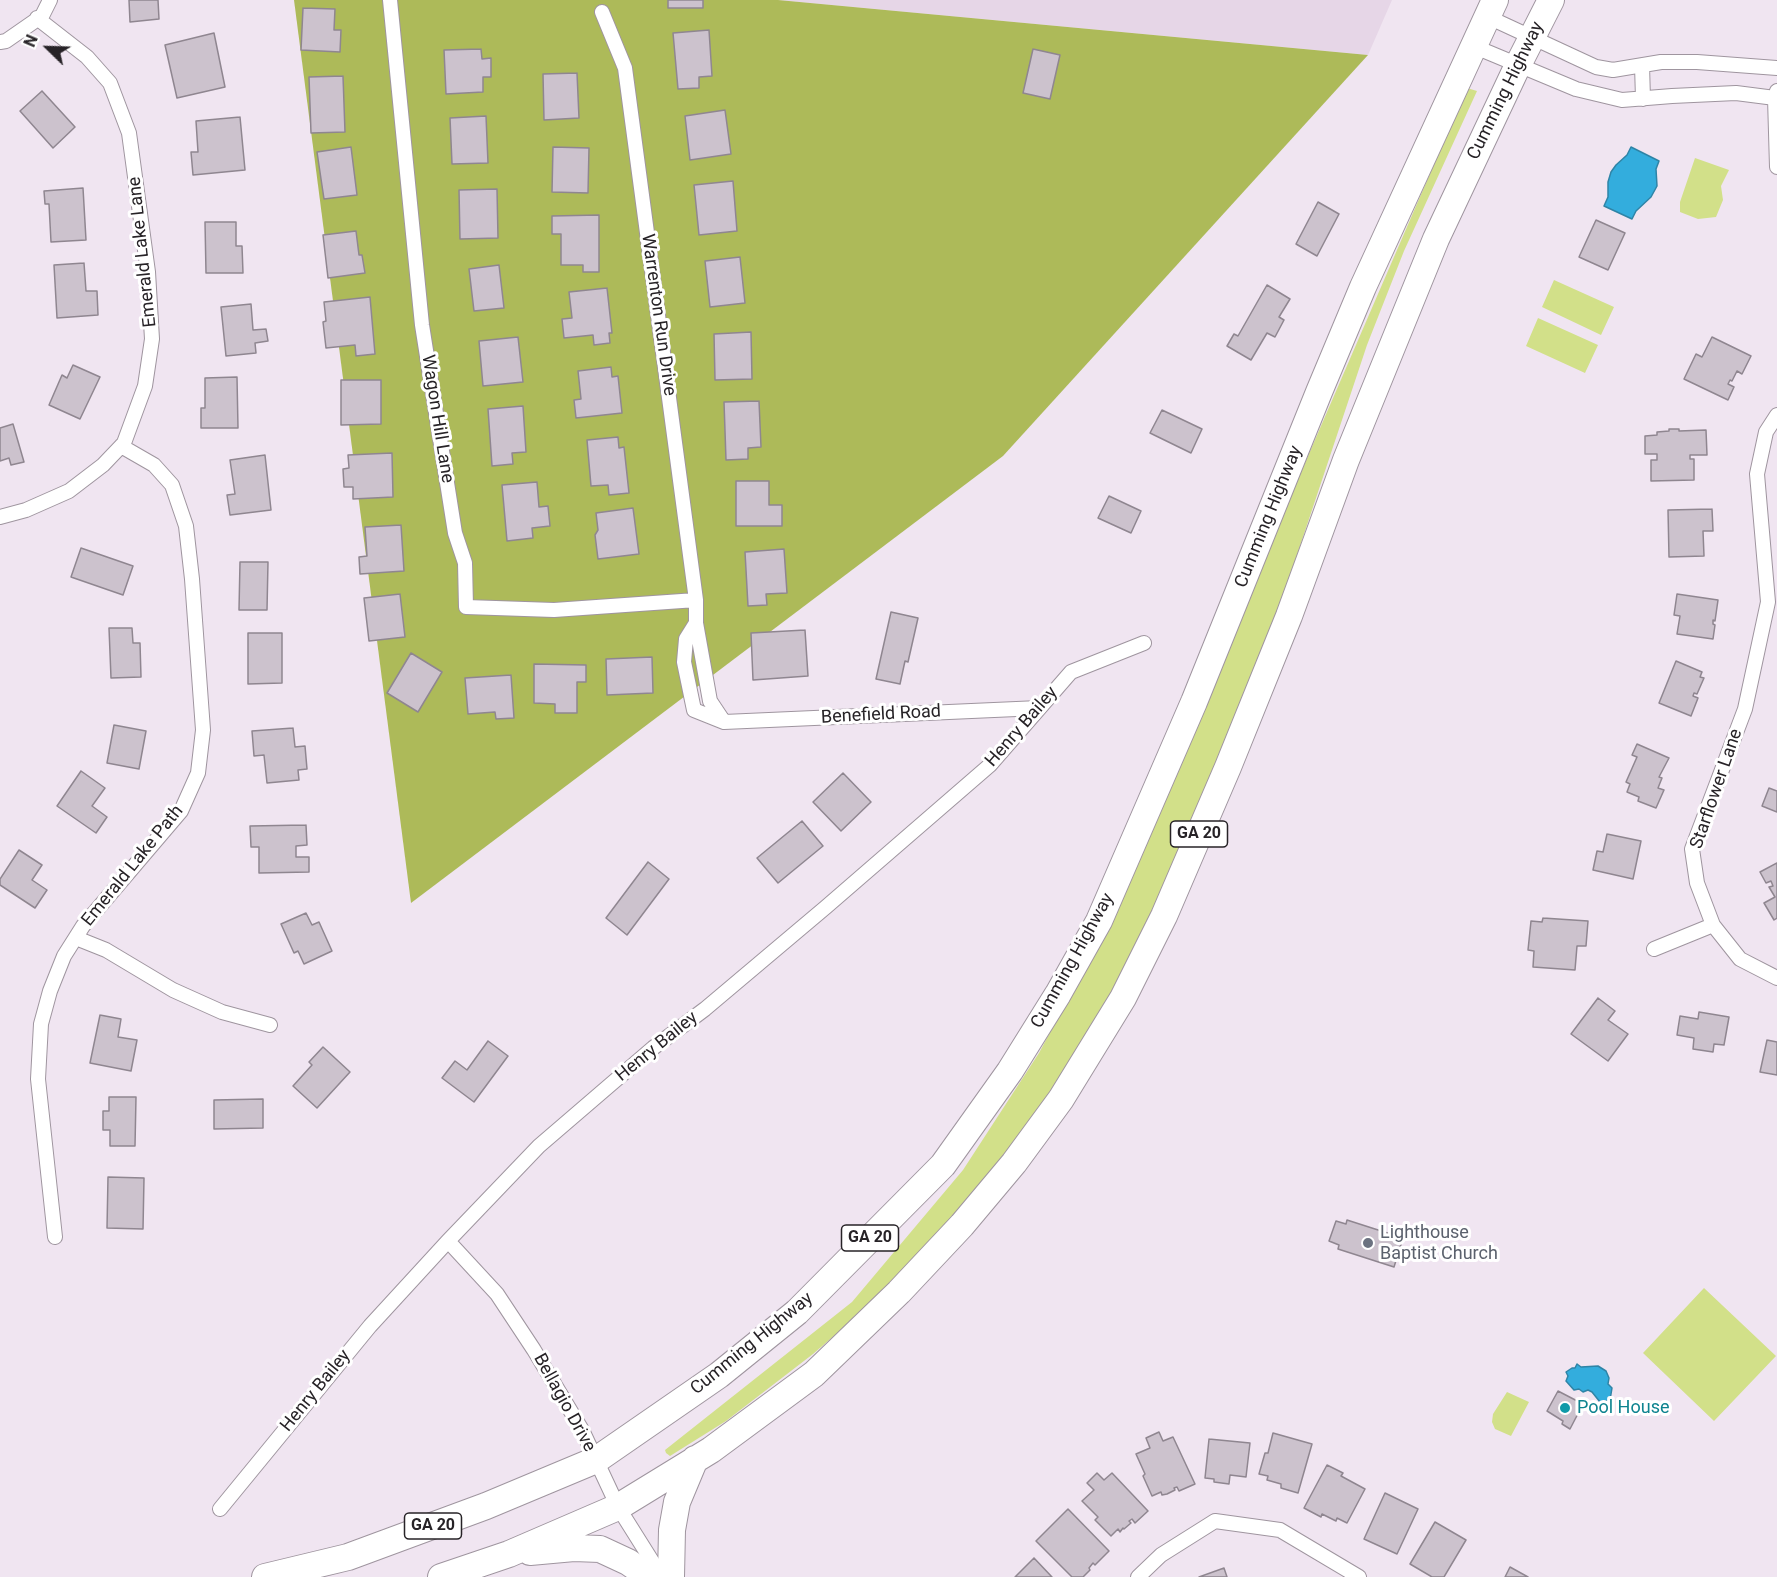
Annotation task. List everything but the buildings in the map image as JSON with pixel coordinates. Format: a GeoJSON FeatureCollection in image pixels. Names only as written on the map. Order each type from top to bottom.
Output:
{"type":"FeatureCollection","features":[{"type":"Feature","properties":{"kind":"highway","name":"Cumming Highway"},"geometry":{"type":"LineString","coordinates":[[441,1577],[508,1554],[618,1507],[695,1460],[814,1374],[899,1292],[962,1225],[1014,1164],[1061,1100],[1123,998],[1164,916],[1289,616],[1346,460],[1436,238],[1551,0]]}},
{"type":"Feature","properties":{"kind":"highway","name":"Cumming Highway"},"geometry":{"type":"LineString","coordinates":[[265,1577],[348,1557],[486,1506],[596,1460],[719,1375],[797,1312],[943,1165],[1010,1071],[1058,994],[1099,921],[1194,702],[1354,308],[1492,9]]}},
{"type":"Feature","properties":{"kind":"highway"},"geometry":{"type":"LineString","coordinates":[[671,1577],[672,1530],[677,1502],[695,1460]]}},
{"type":"Feature","properties":{"kind":"highway"},"geometry":{"type":"LineString","coordinates":[[508,1554],[574,1548],[600,1549],[628,1562],[650,1577]]}},
{"type":"Feature","properties":{"kind":"street"},"geometry":{"type":"LineString","coordinates":[[0,42],[42,15],[50,0]]}},
{"type":"Feature","properties":{"kind":"street","name":"Wagon Hill Lane"},"geometry":{"type":"LineString","coordinates":[[390,0],[422,326],[455,533],[465,563],[466,607],[554,610],[696,600]]}},
{"type":"Feature","properties":{"kind":"street"},"geometry":{"type":"LineString","coordinates":[[1492,9],[1532,38],[1596,67],[1613,70],[1661,63],[1697,62],[1777,68]]}},
{"type":"Feature","properties":{"kind":"street","name":"Warrenton Run Drive"},"geometry":{"type":"LineString","coordinates":[[602,12],[625,68],[696,600],[696,623],[710,701],[724,722]]}},
{"type":"Feature","properties":{"kind":"street","name":"Emerald Lake Lane"},"geometry":{"type":"LineString","coordinates":[[0,518],[26,510],[69,491],[103,465],[124,443],[145,386],[152,339],[148,273],[129,133],[110,83],[87,57],[37,18]]}},
{"type":"Feature","properties":{"kind":"street"},"geometry":{"type":"LineString","coordinates":[[1473,46],[1576,89],[1622,100],[1736,93],[1776,94],[1777,167]]}},
{"type":"Feature","properties":{"kind":"street"},"geometry":{"type":"LineString","coordinates":[[1642,65],[1642,99]]}},
{"type":"Feature","properties":{"kind":"street","name":"Starflower Lane"},"geometry":{"type":"LineString","coordinates":[[1777,415],[1766,432],[1757,474],[1768,602],[1745,709],[1692,849],[1697,883],[1713,925],[1740,959],[1777,978]]}},
{"type":"Feature","properties":{"kind":"street","name":"Emerald Lake Path"},"geometry":{"type":"LineString","coordinates":[[55,1237],[38,1079],[41,1024],[50,991],[64,956],[83,926],[181,811],[198,773],[203,730],[186,526],[172,485],[154,465],[121,446]]}},
{"type":"Feature","properties":{"kind":"street","name":"Warrenton Run Drive"},"geometry":{"type":"LineString","coordinates":[[696,623],[686,639],[684,662],[694,710],[724,722]]}},
{"type":"Feature","properties":{"kind":"street","name":"Henry Bailey"},"geometry":{"type":"LineString","coordinates":[[220,1509],[362,1335],[539,1146],[653,1048],[705,1009],[818,914],[990,765],[1071,672],[1144,642]]}},
{"type":"Feature","properties":{"kind":"street"},"geometry":{"type":"LineString","coordinates":[[684,662],[704,662]]}},
{"type":"Feature","properties":{"kind":"street","name":"Benefield Road"},"geometry":{"type":"LineString","coordinates":[[724,722],[1039,708]]}},
{"type":"Feature","properties":{"kind":"street"},"geometry":{"type":"LineString","coordinates":[[1654,949],[1713,925]]}},
{"type":"Feature","properties":{"kind":"street"},"geometry":{"type":"LineString","coordinates":[[76,938],[106,950],[173,990],[222,1012],[270,1025]]}},
{"type":"Feature","properties":{"kind":"street","name":"Bellagio Drive"},"geometry":{"type":"LineString","coordinates":[[448,1241],[497,1294],[534,1350],[582,1430],[618,1507],[662,1577]]}},
{"type":"Feature","properties":{"kind":"street"},"geometry":{"type":"LineString","coordinates":[[1138,1577],[1161,1555],[1215,1521],[1280,1530],[1359,1577]]}},
{"type":"Feature","properties":{"kind":"shaded area"},"geometry":{"type":"Polygon","coordinates":[[[778,0],[1392,0],[1368,55],[778,0]]]}},
{"type":"Feature","properties":{"kind":"green space"},"geometry":{"type":"Polygon","coordinates":[[[294,0],[778,0],[1368,55],[1003,456],[411,903],[294,0]]]}},
{"type":"Feature","properties":{"kind":"green space"},"geometry":{"type":"Polygon","coordinates":[[[1467,88],[1477,91],[1404,251],[1367,345],[1280,606],[1191,824],[1148,923],[1116,987],[1081,1046],[1034,1117],[985,1181],[921,1252],[865,1309],[813,1354],[726,1421],[670,1456],[665,1450],[852,1302],[963,1170],[1039,1053],[1116,908],[1206,692],[1467,88]]]}},
{"type":"Feature","properties":{"kind":"green space"},"geometry":{"type":"Polygon","coordinates":[[[1695,158],[1729,170],[1721,186],[1723,200],[1716,217],[1698,219],[1680,212],[1680,202],[1695,158]]]}},
{"type":"Feature","properties":{"kind":"green space"},"geometry":{"type":"Polygon","coordinates":[[[1554,280],[1614,307],[1601,335],[1542,307],[1554,280]]]}},
{"type":"Feature","properties":{"kind":"green space"},"geometry":{"type":"Polygon","coordinates":[[[1538,318],[1598,345],[1585,373],[1526,346],[1538,318]]]}},
{"type":"Feature","properties":{"kind":"green space"},"geometry":{"type":"Polygon","coordinates":[[[1704,1288],[1776,1356],[1714,1421],[1643,1353],[1704,1288]]]}},
{"type":"Feature","properties":{"kind":"green space"},"geometry":{"type":"Polygon","coordinates":[[[1507,1392],[1529,1402],[1511,1436],[1495,1429],[1492,1422],[1493,1414],[1507,1392]]]}},
{"type":"Feature","properties":{"kind":"water"},"geometry":{"type":"Polygon","coordinates":[[[1631,147],[1659,161],[1656,169],[1657,186],[1651,197],[1636,211],[1632,219],[1604,206],[1608,197],[1611,172],[1627,155],[1631,147]]]}},
{"type":"Feature","properties":{"kind":"water"},"geometry":{"type":"Polygon","coordinates":[[[1577,1364],[1581,1367],[1598,1366],[1606,1371],[1609,1378],[1608,1384],[1612,1388],[1610,1400],[1600,1402],[1588,1390],[1583,1392],[1579,1389],[1574,1390],[1566,1381],[1568,1376],[1566,1372],[1575,1368],[1577,1364]]]}},
{"type":"Feature","properties":{"kind":"place","name":"Lighthouse Baptist Church"},"geometry":{"type":"Point","coordinates":[1368,1243]}},
{"type":"Feature","properties":{"kind":"place","name":"Pool House"},"geometry":{"type":"Point","coordinates":[1565,1408]}}]}
